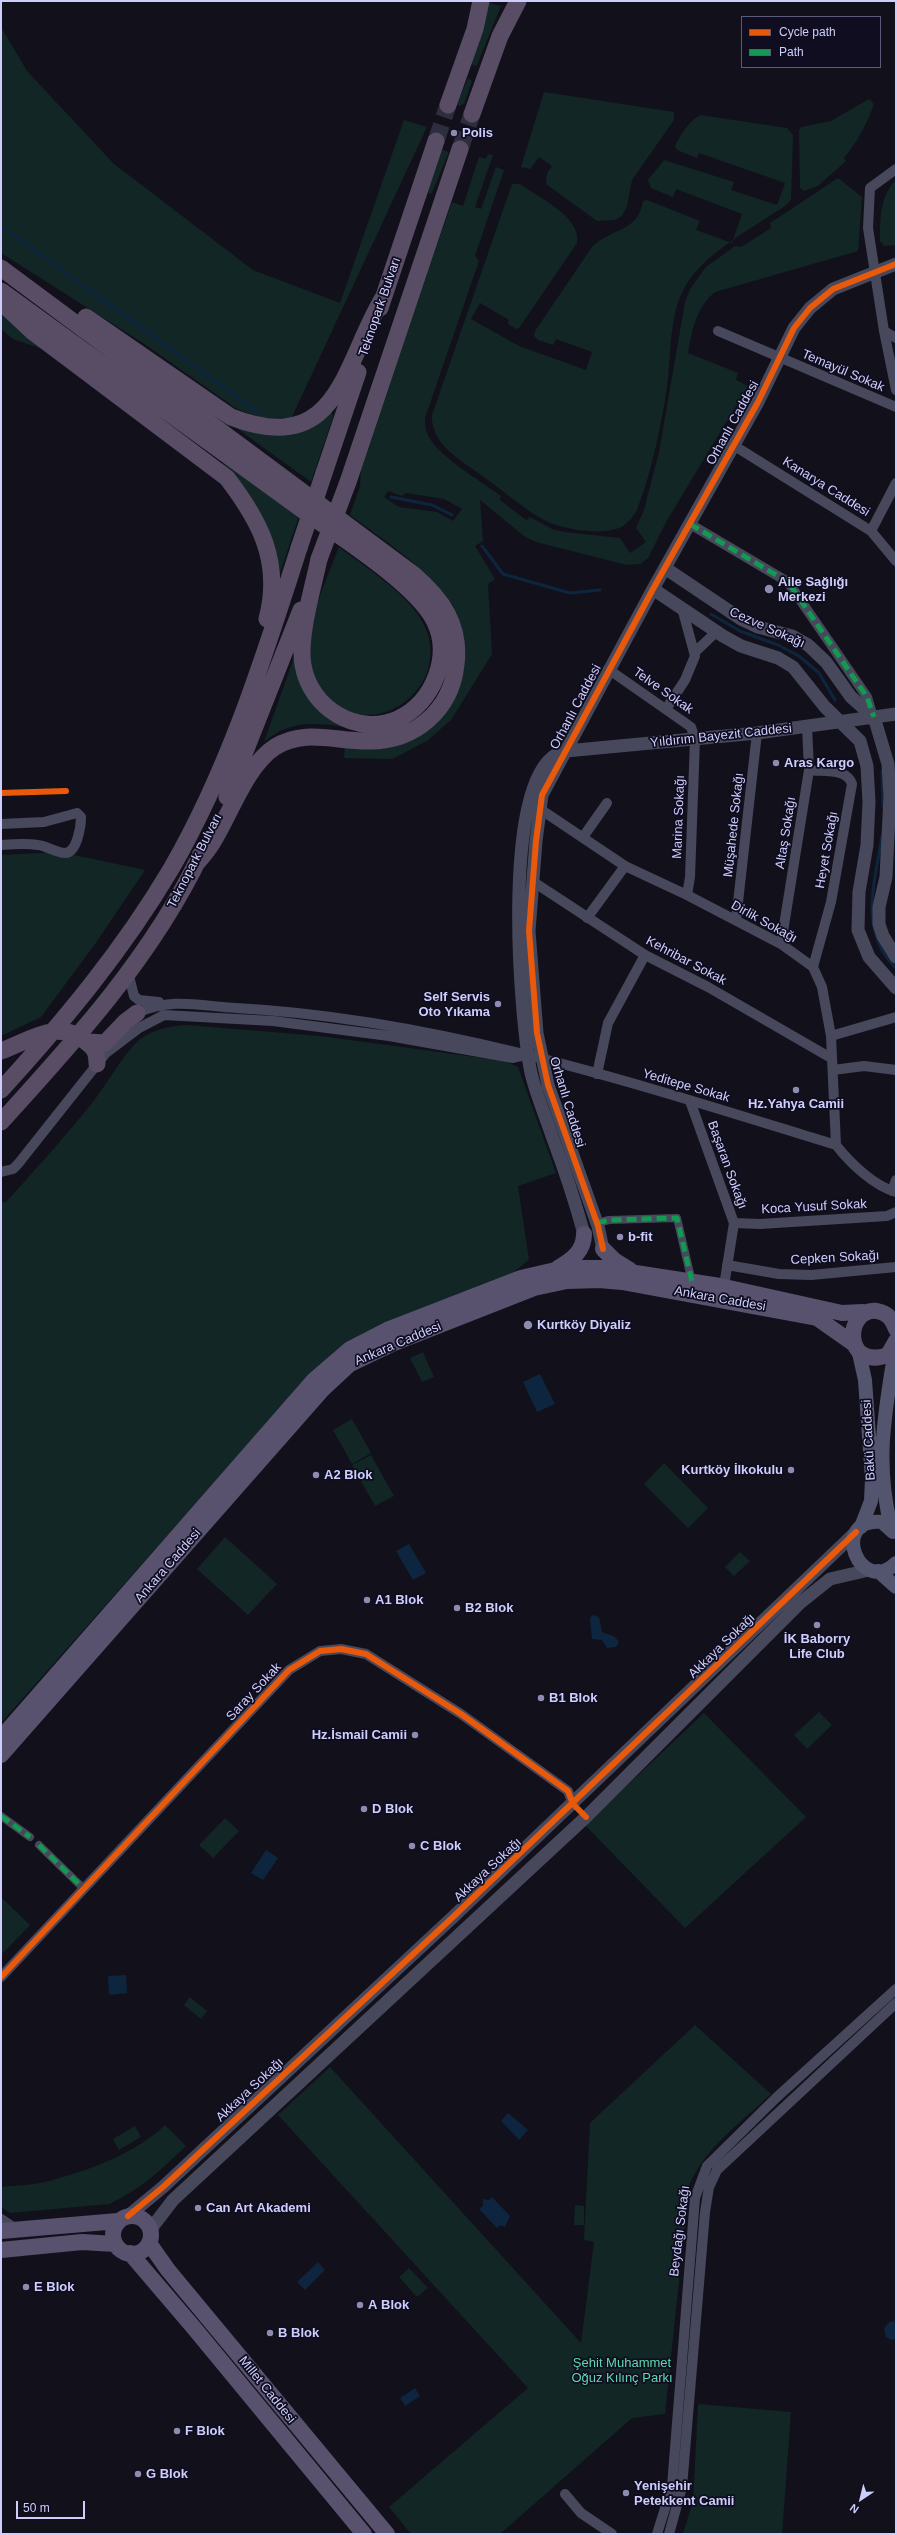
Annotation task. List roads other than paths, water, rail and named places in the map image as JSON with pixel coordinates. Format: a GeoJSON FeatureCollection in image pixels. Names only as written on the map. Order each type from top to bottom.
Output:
{"type":"FeatureCollection","features":[{"type":"Feature","properties":{"kind":"highway"},"geometry":{"type":"LineString","coordinates":[[448,105],[475,29],[481,1]]}},
{"type":"Feature","properties":{"kind":"highway"},"geometry":{"type":"LineString","coordinates":[[472,114],[500,36],[518,1]]}},
{"type":"Feature","properties":{"kind":"highway","name":"Teknopark Bulvarı"},"geometry":{"type":"LineString","coordinates":[[1,1090],[56,1030],[120,944],[171,868],[213,787],[272,634],[299,548],[436,140]]}},
{"type":"Feature","properties":{"kind":"highway"},"geometry":{"type":"LineString","coordinates":[[1,292],[341,538],[417,598],[432,617],[438,631],[441,646],[440,669],[423,698],[408,713],[398,719],[376,724],[354,722],[333,713],[324,706],[310,687],[305,676],[302,649],[319,559],[348,482],[460,149]]}},
{"type":"Feature","properties":{"kind":"highway"},"geometry":{"type":"LineString","coordinates":[[1,263],[89,319],[231,417],[266,427],[280,428],[303,422],[329,402],[343,383],[369,321],[383,298]]}},
{"type":"Feature","properties":{"kind":"highway"},"geometry":{"type":"LineString","coordinates":[[1,268],[413,574],[444,607],[454,626],[456,649],[455,674],[444,704],[431,718],[411,732],[383,740],[370,741],[304,736],[275,747],[257,766],[214,841],[196,864]]}},
{"type":"Feature","properties":{"kind":"highway"},"geometry":{"type":"LineString","coordinates":[[1,302],[33,332],[227,478],[250,508],[268,546],[272,595],[245,705]]}},
{"type":"Feature","properties":{"kind":"highway","name":"Teknopark Bulvarı"},"geometry":{"type":"LineString","coordinates":[[1,1122],[83,1038],[170,910],[196,864],[244,758],[319,559]]}},
{"type":"Feature","properties":{"kind":"highway"},"geometry":{"type":"LineString","coordinates":[[1,1051],[41,1033],[56,1030],[105,1044],[125,1022],[137,1013]]}},
{"type":"Feature","properties":{"kind":"highway"},"geometry":{"type":"LineString","coordinates":[[83,1038],[96,1053],[97,1064]]}},
{"type":"Feature","properties":{"kind":"main road"},"geometry":{"type":"LineString","coordinates":[[553,1270],[566,1263],[580,1251],[584,1242],[584,1234]]}},
{"type":"Feature","properties":{"kind":"main road"},"geometry":{"type":"LineString","coordinates":[[584,1234],[593,1272]]}},
{"type":"Feature","properties":{"kind":"main road"},"geometry":{"type":"LineString","coordinates":[[593,1272],[603,1250],[614,1260],[637,1273]]}},
{"type":"Feature","properties":{"kind":"main road","name":"Ankara Caddesi"},"geometry":{"type":"LineString","coordinates":[[1,1738],[314,1380],[338,1358],[364,1341],[387,1330],[521,1278],[564,1268],[593,1272],[637,1273],[724,1286],[842,1313],[870,1312],[896,1305]]}},
{"type":"Feature","properties":{"kind":"main road","name":"Ankara Caddesi"},"geometry":{"type":"LineString","coordinates":[[1,1755],[322,1390],[350,1364],[394,1343],[534,1288],[567,1281],[593,1272],[622,1282],[817,1318],[857,1348]]}},
{"type":"Feature","properties":{"kind":"main road"},"geometry":{"type":"LineString","coordinates":[[896,1329],[891,1318],[884,1312],[870,1312],[858,1318],[855,1327],[857,1348],[865,1357],[882,1357],[888,1355],[896,1343]]}},
{"type":"Feature","properties":{"kind":"main road","name":"Bakü Caddesi"},"geometry":{"type":"LineString","coordinates":[[894,1533],[885,1506],[882,1433],[896,1343]]}},
{"type":"Feature","properties":{"kind":"main road","name":"Bakü Caddesi"},"geometry":{"type":"LineString","coordinates":[[857,1348],[865,1380],[872,1479],[870,1500],[859,1529],[853,1540],[854,1556],[896,1587]]}},
{"type":"Feature","properties":{"kind":"main road","name":"Bakü Caddesi"},"geometry":{"type":"LineString","coordinates":[[859,1529],[868,1523],[882,1522],[894,1533]]}},
{"type":"Feature","properties":{"kind":"main road"},"geometry":{"type":"LineString","coordinates":[[873,1570],[889,1568],[896,1563]]}},
{"type":"Feature","properties":{"kind":"main road"},"geometry":{"type":"LineString","coordinates":[[1,2231],[140,2218],[150,2236],[141,2252],[130,2254],[115,2244],[82,2242],[1,2250]]}},
{"type":"Feature","properties":{"kind":"main road"},"geometry":{"type":"LineString","coordinates":[[115,2244],[114,2230],[123,2219]]}},
{"type":"Feature","properties":{"kind":"main road","name":"Millet Caddesi"},"geometry":{"type":"LineString","coordinates":[[150,2236],[168,2270],[387,2534]]}},
{"type":"Feature","properties":{"kind":"main road","name":"Millet Caddesi"},"geometry":{"type":"LineString","coordinates":[[130,2254],[202,2338],[364,2534]]}},
{"type":"Feature","properties":{"kind":"street"},"geometry":{"type":"LineString","coordinates":[[896,169],[870,188],[868,228],[884,331],[896,390]]}},
{"type":"Feature","properties":{"kind":"street","name":"Orhanlı Caddesi"},"geometry":{"type":"LineString","coordinates":[[603,1250],[597,1223],[548,1085],[541,1059],[530,951],[532,880],[542,794],[566,752],[608,669],[758,402],[794,328],[822,297],[850,281],[896,264]]}},
{"type":"Feature","properties":{"kind":"street","name":"Temayül Sokak"},"geometry":{"type":"LineString","coordinates":[[718,331],[896,407]]}},
{"type":"Feature","properties":{"kind":"street"},"geometry":{"type":"LineString","coordinates":[[884,331],[896,338]]}},
{"type":"Feature","properties":{"kind":"street","name":"Kanarya Caddesi"},"geometry":{"type":"LineString","coordinates":[[733,445],[871,531],[896,562]]}},
{"type":"Feature","properties":{"kind":"street"},"geometry":{"type":"LineString","coordinates":[[871,531],[896,483]]}},
{"type":"Feature","properties":{"kind":"street"},"geometry":{"type":"LineString","coordinates":[[690,524],[788,582],[867,697],[888,764],[890,796],[886,877],[879,906],[879,924],[883,936],[896,957]]}},
{"type":"Feature","properties":{"kind":"street","name":"Cezve Sokağı"},"geometry":{"type":"LineString","coordinates":[[665,568],[741,619],[758,627],[792,636],[808,645],[826,662],[851,697],[874,717]]}},
{"type":"Feature","properties":{"kind":"street","name":"Cezve Sokağı"},"geometry":{"type":"LineString","coordinates":[[653,588],[716,632],[741,646],[760,650],[793,667],[825,707],[860,741],[867,766],[868,828],[860,892],[858,930],[869,957],[896,988]]}},
{"type":"Feature","properties":{"kind":"street"},"geometry":{"type":"LineString","coordinates":[[666,710],[693,664],[696,651],[682,608]]}},
{"type":"Feature","properties":{"kind":"street"},"geometry":{"type":"LineString","coordinates":[[696,651],[716,632]]}},
{"type":"Feature","properties":{"kind":"street","name":"Telve Sokak"},"geometry":{"type":"LineString","coordinates":[[608,669],[691,727],[695,739]]}},
{"type":"Feature","properties":{"kind":"street","name":"Yıldırım Bayezit Caddesi"},"geometry":{"type":"LineString","coordinates":[[547,760],[558,753],[757,733],[896,714]]}},
{"type":"Feature","properties":{"kind":"street","name":"Altaş Sokağı"},"geometry":{"type":"LineString","coordinates":[[781,944],[809,770],[807,726]]}},
{"type":"Feature","properties":{"kind":"street","name":"Müşahede Sokağı"},"geometry":{"type":"LineString","coordinates":[[736,920],[757,733]]}},
{"type":"Feature","properties":{"kind":"street","name":"Marina Sokağı"},"geometry":{"type":"LineString","coordinates":[[687,895],[690,877],[695,739]]}},
{"type":"Feature","properties":{"kind":"street","name":"Orhanlı Caddesi"},"geometry":{"type":"LineString","coordinates":[[547,760],[535,782],[527,806],[518,905],[518,943],[528,1054],[535,1087],[584,1234]]}},
{"type":"Feature","properties":{"kind":"street","name":"Heyet Sokağı"},"geometry":{"type":"LineString","coordinates":[[809,770],[844,774],[850,777],[852,784],[831,902],[813,968]]}},
{"type":"Feature","properties":{"kind":"street"},"geometry":{"type":"LineString","coordinates":[[582,837],[607,803]]}},
{"type":"Feature","properties":{"kind":"street","name":"Dirlik Sokağı"},"geometry":{"type":"LineString","coordinates":[[540,809],[625,866],[687,895],[781,944],[813,968],[822,987],[832,1036],[831,1058],[833,1070],[836,1145]]}},
{"type":"Feature","properties":{"kind":"street"},"geometry":{"type":"LineString","coordinates":[[1,824],[44,822],[77,813],[81,817],[75,845],[71,852],[65,853],[29,844],[1,845]]}},
{"type":"Feature","properties":{"kind":"street"},"geometry":{"type":"LineString","coordinates":[[587,918],[625,866]]}},
{"type":"Feature","properties":{"kind":"street","name":"Kehribar Sokak"},"geometry":{"type":"LineString","coordinates":[[532,880],[587,918],[646,955],[708,987],[831,1058]]}},
{"type":"Feature","properties":{"kind":"street"},"geometry":{"type":"LineString","coordinates":[[597,1074],[608,1023],[646,955]]}},
{"type":"Feature","properties":{"kind":"street"},"geometry":{"type":"LineString","coordinates":[[128,972],[134,996],[146,1001],[271,1009],[391,1031],[513,1058],[528,1054]]}},
{"type":"Feature","properties":{"kind":"street"},"geometry":{"type":"LineString","coordinates":[[137,1013],[158,1004],[171,1003]]}},
{"type":"Feature","properties":{"kind":"street"},"geometry":{"type":"LineString","coordinates":[[271,1009],[273,1021]]}},
{"type":"Feature","properties":{"kind":"street"},"geometry":{"type":"LineString","coordinates":[[1,1172],[13,1169],[18,1164],[106,1053],[139,1028],[164,1015],[273,1021],[391,1031]]}},
{"type":"Feature","properties":{"kind":"street"},"geometry":{"type":"LineString","coordinates":[[832,1036],[896,1018]]}},
{"type":"Feature","properties":{"kind":"street","name":"Yeditepe Sokak"},"geometry":{"type":"LineString","coordinates":[[528,1054],[836,1145]]}},
{"type":"Feature","properties":{"kind":"street"},"geometry":{"type":"LineString","coordinates":[[833,1070],[864,1066],[896,1070]]}},
{"type":"Feature","properties":{"kind":"street","name":"Başaran Sokağı"},"geometry":{"type":"LineString","coordinates":[[690,1101],[734,1223],[724,1286]]}},
{"type":"Feature","properties":{"kind":"street"},"geometry":{"type":"LineString","coordinates":[[836,1145],[847,1158],[894,1192],[896,1180]]}},
{"type":"Feature","properties":{"kind":"street","name":"Koca Yusuf Sokak"},"geometry":{"type":"LineString","coordinates":[[734,1223],[760,1224],[887,1216],[896,1212]]}},
{"type":"Feature","properties":{"kind":"street"},"geometry":{"type":"LineString","coordinates":[[597,1223],[609,1220],[676,1218],[692,1282]]}},
{"type":"Feature","properties":{"kind":"street","name":"Cepken Sokağı"},"geometry":{"type":"LineString","coordinates":[[727,1265],[779,1274],[812,1274],[896,1267]]}},
{"type":"Feature","properties":{"kind":"street","name":"Akkaya Sokağı"},"geometry":{"type":"LineString","coordinates":[[123,2219],[163,2187],[453,1917],[573,1804],[859,1529]]}},
{"type":"Feature","properties":{"kind":"street","name":"Akkaya Sokağı"},"geometry":{"type":"LineString","coordinates":[[150,2236],[173,2200],[313,2068],[586,1817],[812,1592],[835,1577],[873,1570]]}},
{"type":"Feature","properties":{"kind":"street","name":"Saray Sokak"},"geometry":{"type":"LineString","coordinates":[[1,1977],[289,1670],[309,1657],[325,1650],[354,1650],[380,1660],[462,1714],[568,1791],[573,1804]]}},
{"type":"Feature","properties":{"kind":"street"},"geometry":{"type":"LineString","coordinates":[[573,1804],[586,1817]]}},
{"type":"Feature","properties":{"kind":"street"},"geometry":{"type":"LineString","coordinates":[[1,1816],[30,1837]]}},
{"type":"Feature","properties":{"kind":"street"},"geometry":{"type":"LineString","coordinates":[[39,1845],[84,1889]]}},
{"type":"Feature","properties":{"kind":"street","name":"Akkaya Sokağı"},"geometry":{"type":"LineString","coordinates":[[453,1917],[464,1929]]}},
{"type":"Feature","properties":{"kind":"street","name":"Beydağı Sokağı"},"geometry":{"type":"LineString","coordinates":[[657,2534],[672,2486],[695,2198],[706,2166],[777,2097],[896,1989]]}},
{"type":"Feature","properties":{"kind":"street","name":"Beydağı Sokağı"},"geometry":{"type":"LineString","coordinates":[[669,2534],[682,2487],[705,2212],[709,2187],[718,2170],[896,2004]]}},
{"type":"Feature","properties":{"kind":"street","name":"Akkaya Sokağı"},"geometry":{"type":"LineString","coordinates":[[301,2057],[313,2068]]}},
{"type":"Feature","properties":{"kind":"street"},"geometry":{"type":"LineString","coordinates":[[1,2219],[17,2229]]}},
{"type":"Feature","properties":{"kind":"street"},"geometry":{"type":"LineString","coordinates":[[565,2494],[581,2512],[612,2534]]}},
{"type":"Feature","properties":{"kind":"water"},"geometry":{"type":"Polygon","coordinates":[[[540,1374],[555,1404],[537,1412],[523,1382],[540,1374]]]}},
{"type":"Feature","properties":{"kind":"water"},"geometry":{"type":"Polygon","coordinates":[[[409,1544],[426,1573],[413,1580],[396,1551],[409,1544]]]}},
{"type":"Feature","properties":{"kind":"water"},"geometry":{"type":"Polygon","coordinates":[[[593,1615],[599,1617],[602,1632],[617,1639],[619,1642],[616,1647],[607,1648],[602,1640],[592,1639],[590,1618],[593,1615]]]}},
{"type":"Feature","properties":{"kind":"water"},"geometry":{"type":"Polygon","coordinates":[[[266,1850],[278,1858],[263,1880],[251,1873],[266,1850]]]}},
{"type":"Feature","properties":{"kind":"water"},"geometry":{"type":"Polygon","coordinates":[[[126,1975],[127,1993],[109,1995],[108,1976],[126,1975]]]}},
{"type":"Feature","properties":{"kind":"water"},"geometry":{"type":"Polygon","coordinates":[[[508,2113],[528,2130],[519,2140],[501,2121],[508,2113]]]}},
{"type":"Feature","properties":{"kind":"water"},"geometry":{"type":"Polygon","coordinates":[[[492,2197],[510,2216],[505,2227],[501,2225],[497,2228],[479,2209],[483,2206],[483,2199],[489,2200],[492,2197]]]}},
{"type":"Feature","properties":{"kind":"water"},"geometry":{"type":"Polygon","coordinates":[[[318,2262],[325,2270],[305,2290],[297,2282],[318,2262]]]}},
{"type":"Feature","properties":{"kind":"water"},"geometry":{"type":"Polygon","coordinates":[[[893,2321],[896,2323],[896,2339],[891,2340],[886,2337],[884,2329],[888,2323],[893,2321]]]}},
{"type":"Feature","properties":{"kind":"water"},"geometry":{"type":"Polygon","coordinates":[[[415,2388],[420,2396],[405,2406],[400,2398],[415,2388]]]}},
{"type":"Feature","properties":{"kind":"waterway"},"geometry":{"type":"LineString","coordinates":[[1,226],[258,412]]}},
{"type":"Feature","properties":{"kind":"waterway"},"geometry":{"type":"LineString","coordinates":[[391,497],[432,505],[452,515]]}},
{"type":"Feature","properties":{"kind":"waterway"},"geometry":{"type":"LineString","coordinates":[[482,546],[503,574],[570,593],[600,590]]}},
{"type":"Feature","properties":{"kind":"waterway"},"geometry":{"type":"LineString","coordinates":[[711,614],[740,631],[778,645],[799,656],[819,673],[835,700]]}},
{"type":"Feature","properties":{"kind":"waterway"},"geometry":{"type":"LineString","coordinates":[[882,771],[883,806]]}},
{"type":"Feature","properties":{"kind":"waterway"},"geometry":{"type":"LineString","coordinates":[[882,836],[873,888],[873,922],[877,938],[884,954],[896,968]]}},
{"type":"Feature","properties":{"kind":"tunnel"},"geometry":{"type":"LineString","coordinates":[[436,141],[448,105]]}},
{"type":"Feature","properties":{"kind":"tunnel"},"geometry":{"type":"LineString","coordinates":[[460,149],[472,114]]}},
{"type":"Feature","properties":{"kind":"place","name":"Polis"},"geometry":{"type":"Point","coordinates":[454,133]}},
{"type":"Feature","properties":{"kind":"place","name":"Aile Sağlığı Merkezi"},"geometry":{"type":"Point","coordinates":[769,589]}},
{"type":"Feature","properties":{"kind":"place","name":"Aras Kargo"},"geometry":{"type":"Point","coordinates":[776,763]}},
{"type":"Feature","properties":{"kind":"place","name":"Self Servis Oto Yıkama"},"geometry":{"type":"Point","coordinates":[498,1004]}},
{"type":"Feature","properties":{"kind":"place","name":"Hz.Yahya Camii"},"geometry":{"type":"Point","coordinates":[796,1090]}},
{"type":"Feature","properties":{"kind":"place","name":"b-fit"},"geometry":{"type":"Point","coordinates":[620,1237]}},
{"type":"Feature","properties":{"kind":"place","name":"Kurtköy Diyaliz"},"geometry":{"type":"Point","coordinates":[528,1325]}},
{"type":"Feature","properties":{"kind":"place","name":"Kurtköy İlkokulu"},"geometry":{"type":"Point","coordinates":[791,1470]}},
{"type":"Feature","properties":{"kind":"place","name":"A2 Blok"},"geometry":{"type":"Point","coordinates":[316,1475]}},
{"type":"Feature","properties":{"kind":"place","name":"A1 Blok"},"geometry":{"type":"Point","coordinates":[367,1600]}},
{"type":"Feature","properties":{"kind":"place","name":"B2 Blok"},"geometry":{"type":"Point","coordinates":[457,1608]}},
{"type":"Feature","properties":{"kind":"place","name":"İK Baborry Life Club"},"geometry":{"type":"Point","coordinates":[817,1625]}},
{"type":"Feature","properties":{"kind":"place","name":"B1 Blok"},"geometry":{"type":"Point","coordinates":[541,1698]}},
{"type":"Feature","properties":{"kind":"place","name":"Hz.İsmail Camii"},"geometry":{"type":"Point","coordinates":[415,1735]}},
{"type":"Feature","properties":{"kind":"place","name":"D Blok"},"geometry":{"type":"Point","coordinates":[364,1809]}},
{"type":"Feature","properties":{"kind":"place","name":"C Blok"},"geometry":{"type":"Point","coordinates":[412,1846]}},
{"type":"Feature","properties":{"kind":"place","name":"Can Art Akademi"},"geometry":{"type":"Point","coordinates":[198,2208]}},
{"type":"Feature","properties":{"kind":"place","name":"E Blok"},"geometry":{"type":"Point","coordinates":[26,2287]}},
{"type":"Feature","properties":{"kind":"place","name":"A Blok"},"geometry":{"type":"Point","coordinates":[360,2305]}},
{"type":"Feature","properties":{"kind":"place","name":"B Blok"},"geometry":{"type":"Point","coordinates":[270,2333]}},
{"type":"Feature","properties":{"kind":"place","name":"F Blok"},"geometry":{"type":"Point","coordinates":[177,2431]}},
{"type":"Feature","properties":{"kind":"place","name":"G Blok"},"geometry":{"type":"Point","coordinates":[138,2474]}},
{"type":"Feature","properties":{"kind":"place","name":"Yenişehir Petekkent Camii"},"geometry":{"type":"Point","coordinates":[626,2493]}},
{"type":"Feature","properties":{"kind":"park label","name":"Şehit Muhammet Oğuz Kılınç Parkı"},"geometry":{"type":"Point","coordinates":[622,2370]}}]}
